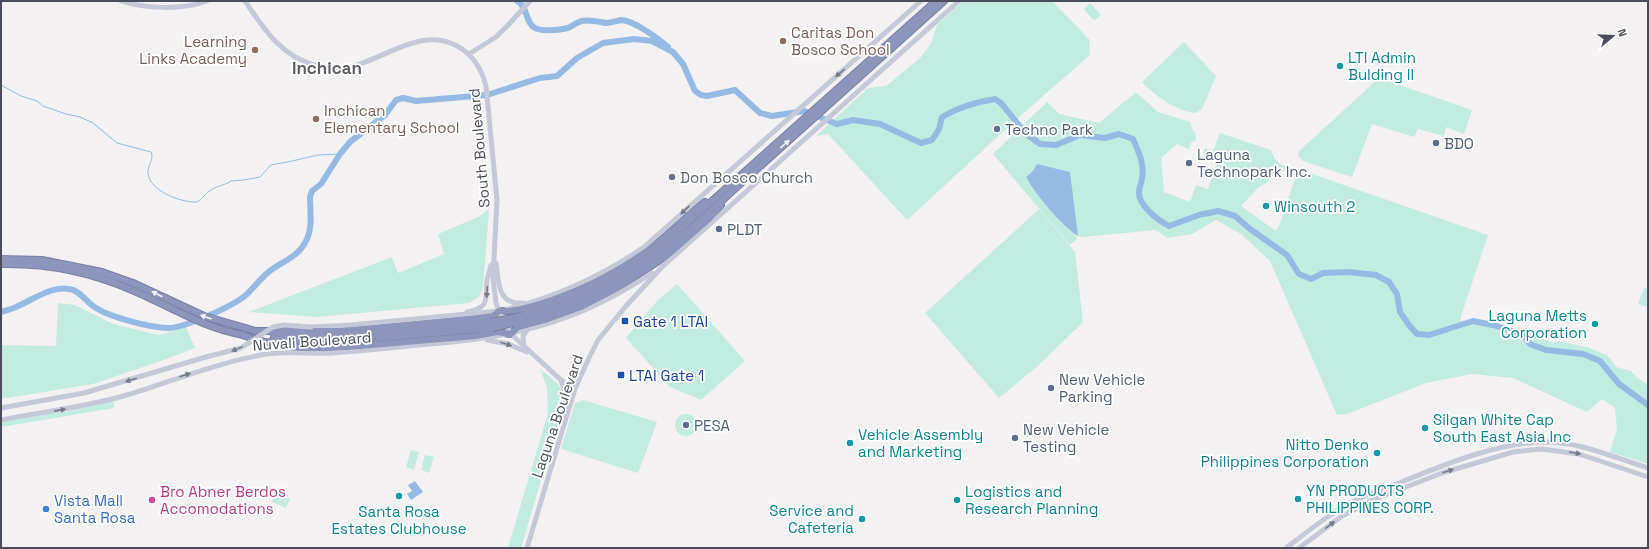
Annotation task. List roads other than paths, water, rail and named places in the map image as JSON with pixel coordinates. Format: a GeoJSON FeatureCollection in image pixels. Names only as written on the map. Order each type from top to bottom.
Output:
{"type":"FeatureCollection","features":[{"type":"Feature","properties":{"kind":"highway"},"geometry":{"type":"LineString","coordinates":[[255,331],[345,331],[493,316],[499,311],[512,312],[557,298],[591,284],[619,269],[655,245],[697,209],[733,186],[797,126],[936,1]]}},
{"type":"Feature","properties":{"kind":"highway"},"geometry":{"type":"LineString","coordinates":[[242,335],[278,341],[322,343],[491,325],[513,320],[570,300],[623,273],[670,239],[804,128],[944,1]]}},
{"type":"Feature","properties":{"kind":"highway"},"geometry":{"type":"LineString","coordinates":[[1,264],[42,266],[91,275],[131,290],[182,315],[208,325],[289,347],[348,347],[476,336],[497,332],[511,334],[518,327],[563,314],[595,300],[618,288],[654,265],[709,219],[733,186]]}},
{"type":"Feature","properties":{"kind":"highway"},"geometry":{"type":"LineString","coordinates":[[1,259],[42,260],[102,272],[133,283],[192,312],[219,322],[281,336],[322,338],[491,325]]}},
{"type":"Feature","properties":{"kind":"main road"},"geometry":{"type":"LineString","coordinates":[[121,1],[128,4],[180,7],[207,1]]}},
{"type":"Feature","properties":{"kind":"main road","name":"South Boulevard"},"geometry":{"type":"LineString","coordinates":[[245,1],[265,31],[278,44],[297,58],[326,68],[333,69],[361,64],[414,42],[426,40],[448,42],[458,46],[469,54],[480,67],[486,86],[489,106],[497,200],[494,288],[499,311],[511,334],[561,380],[575,389]]}},
{"type":"Feature","properties":{"kind":"main road"},"geometry":{"type":"LineString","coordinates":[[469,54],[496,37],[530,1]]}},
{"type":"Feature","properties":{"kind":"main road"},"geometry":{"type":"LineString","coordinates":[[499,311],[534,302],[585,282],[644,247],[921,1]]}},
{"type":"Feature","properties":{"kind":"main road","name":"Laguna Boulevard"},"geometry":{"type":"LineString","coordinates":[[527,548],[575,389],[598,340],[636,293],[662,267],[959,1]]}},
{"type":"Feature","properties":{"kind":"main road"},"geometry":{"type":"LineString","coordinates":[[494,254],[500,287],[504,298],[515,303],[534,302]]}},
{"type":"Feature","properties":{"kind":"main road"},"geometry":{"type":"LineString","coordinates":[[440,318],[456,313],[477,310],[483,306],[487,297],[487,280],[494,254]]}},
{"type":"Feature","properties":{"kind":"main road","name":"Laguna Boulevard"},"geometry":{"type":"LineString","coordinates":[[511,334],[561,320],[590,308],[662,267]]}},
{"type":"Feature","properties":{"kind":"main road","name":"Nuvali Boulevard"},"geometry":{"type":"LineString","coordinates":[[1,408],[84,393],[241,348],[273,327],[284,325],[311,327],[351,325],[440,318],[499,311]]}},
{"type":"Feature","properties":{"kind":"main road"},"geometry":{"type":"LineString","coordinates":[[524,346],[523,335],[527,330]]}},
{"type":"Feature","properties":{"kind":"main road","name":"Nuvali Boulevard"},"geometry":{"type":"LineString","coordinates":[[1,420],[92,404],[128,395],[208,368],[267,354],[284,352],[331,353],[480,340],[511,334]]}},
{"type":"Feature","properties":{"kind":"main road"},"geometry":{"type":"LineString","coordinates":[[480,340],[502,342],[531,353]]}},
{"type":"Feature","properties":{"kind":"main road"},"geometry":{"type":"LineString","coordinates":[[561,380],[566,397],[566,418]]}},
{"type":"Feature","properties":{"kind":"main road"},"geometry":{"type":"LineString","coordinates":[[1286,548],[1334,512],[1358,499],[1443,465],[1513,444],[1546,442],[1561,443],[1581,447],[1648,468]]}},
{"type":"Feature","properties":{"kind":"main road"},"geometry":{"type":"LineString","coordinates":[[1299,548],[1342,516],[1370,501],[1442,473],[1513,452],[1541,449],[1579,454],[1648,476]]}},
{"type":"Feature","properties":{"kind":"water"},"geometry":{"type":"Polygon","coordinates":[[[1037,164],[1070,172],[1078,236],[1064,225],[1049,209],[1026,177],[1033,171],[1037,164]]]}},
{"type":"Feature","properties":{"kind":"water"},"geometry":{"type":"Polygon","coordinates":[[[415,481],[423,492],[411,500],[407,494],[412,491],[408,485],[415,481]]]}},
{"type":"Feature","properties":{"kind":"waterway"},"geometry":{"type":"LineString","coordinates":[[517,1],[521,3],[532,26],[538,29],[565,29],[585,20],[606,23],[621,20],[639,26],[668,47]]}},
{"type":"Feature","properties":{"kind":"waterway"},"geometry":{"type":"LineString","coordinates":[[1,312],[14,308],[49,291],[56,289],[69,289],[77,292],[93,306],[102,311],[120,318],[161,328],[176,327],[208,316],[240,300],[267,273],[291,258],[299,251],[306,241],[310,231],[310,197],[312,191],[321,184],[340,154],[350,142],[385,115],[396,100],[403,98],[416,101],[487,95],[540,78],[557,76],[577,58],[603,43],[634,39],[652,41],[673,52],[683,64],[695,91],[701,95],[707,96],[735,90],[760,113],[772,116],[804,111],[837,124],[853,120],[880,124],[921,143],[932,140],[939,129],[942,117],[968,105],[995,99],[1001,103],[1026,134],[1040,144],[1056,145],[1080,135],[1105,138],[1119,134],[1133,139],[1143,168],[1139,191],[1142,203],[1160,221],[1169,226],[1199,215],[1218,211],[1235,216],[1250,229],[1287,255],[1299,274],[1311,279],[1323,273],[1349,272],[1376,275],[1389,282],[1397,294],[1400,312],[1417,334],[1429,335],[1473,321],[1493,325],[1522,334],[1530,344],[1546,350],[1583,354],[1600,361],[1619,384],[1648,405]]}},
{"type":"Feature","properties":{"kind":"waterway"},"geometry":{"type":"LineString","coordinates":[[1,85],[21,96],[37,101],[43,106],[80,117],[93,123],[117,143],[151,152],[152,159],[148,170],[149,177],[153,184],[158,189],[174,198],[190,202],[197,202],[209,191],[231,181],[260,177],[271,165],[318,155],[340,154]]}},
{"type":"Feature","properties":{"kind":"place","name":"Caritas Don Bosco School"},"geometry":{"type":"Point","coordinates":[783,41]}},
{"type":"Feature","properties":{"kind":"place","name":"Learning Links Academy"},"geometry":{"type":"Point","coordinates":[255,50]}},
{"type":"Feature","properties":{"kind":"place","name":"LTI Admin Bulding II"},"geometry":{"type":"Point","coordinates":[1340,66]}},
{"type":"Feature","properties":{"kind":"place","name":"Inchican Elementary School"},"geometry":{"type":"Point","coordinates":[316,119]}},
{"type":"Feature","properties":{"kind":"place","name":"Techno Park"},"geometry":{"type":"Point","coordinates":[997,129]}},
{"type":"Feature","properties":{"kind":"place","name":"BDO"},"geometry":{"type":"Point","coordinates":[1436,143]}},
{"type":"Feature","properties":{"kind":"place","name":"Laguna Technopark Inc."},"geometry":{"type":"Point","coordinates":[1189,163]}},
{"type":"Feature","properties":{"kind":"place","name":"Don Bosco Church"},"geometry":{"type":"Point","coordinates":[672,177]}},
{"type":"Feature","properties":{"kind":"place","name":"Winsouth 2"},"geometry":{"type":"Point","coordinates":[1266,206]}},
{"type":"Feature","properties":{"kind":"place","name":"PLDT"},"geometry":{"type":"Point","coordinates":[719,229]}},
{"type":"Feature","properties":{"kind":"place","name":"Gate 1 LTAI"},"geometry":{"type":"Point","coordinates":[625,321]}},
{"type":"Feature","properties":{"kind":"place","name":"Laguna Metts Corporation"},"geometry":{"type":"Point","coordinates":[1595,324]}},
{"type":"Feature","properties":{"kind":"place","name":"LTAI Gate 1"},"geometry":{"type":"Point","coordinates":[621,375]}},
{"type":"Feature","properties":{"kind":"place","name":"New Vehicle Parking"},"geometry":{"type":"Point","coordinates":[1051,388]}},
{"type":"Feature","properties":{"kind":"place","name":"PESA"},"geometry":{"type":"Point","coordinates":[686,425]}},
{"type":"Feature","properties":{"kind":"place","name":"Silgan White Cap South East Asia Inc"},"geometry":{"type":"Point","coordinates":[1425,428]}},
{"type":"Feature","properties":{"kind":"place","name":"New Vehicle Testing"},"geometry":{"type":"Point","coordinates":[1015,438]}},
{"type":"Feature","properties":{"kind":"place","name":"Vehicle Assembly and Marketing"},"geometry":{"type":"Point","coordinates":[850,443]}},
{"type":"Feature","properties":{"kind":"place","name":"Nitto Denko Philippines Corporation"},"geometry":{"type":"Point","coordinates":[1377,453]}},
{"type":"Feature","properties":{"kind":"place","name":"Santa Rosa Estates Clubhouse"},"geometry":{"type":"Point","coordinates":[399,496]}},
{"type":"Feature","properties":{"kind":"place","name":"YN PRODUCTS PHILIPPINES CORP."},"geometry":{"type":"Point","coordinates":[1298,499]}},
{"type":"Feature","properties":{"kind":"place","name":"Bro Abner Berdos Accomodations"},"geometry":{"type":"Point","coordinates":[152,500]}},
{"type":"Feature","properties":{"kind":"place","name":"Logistics and Research Planning"},"geometry":{"type":"Point","coordinates":[957,500]}},
{"type":"Feature","properties":{"kind":"place","name":"Vista Mall Santa Rosa"},"geometry":{"type":"Point","coordinates":[46,509]}},
{"type":"Feature","properties":{"kind":"place","name":"Service and Cafeteria"},"geometry":{"type":"Point","coordinates":[862,519]}},
{"type":"Feature","properties":{"kind":"district","name":"Inchican"},"geometry":{"type":"Point","coordinates":[327,68]}}]}
